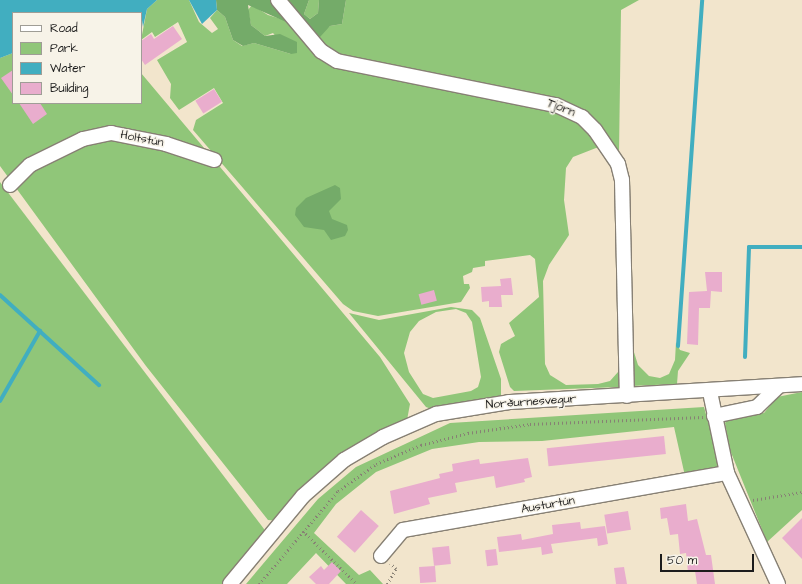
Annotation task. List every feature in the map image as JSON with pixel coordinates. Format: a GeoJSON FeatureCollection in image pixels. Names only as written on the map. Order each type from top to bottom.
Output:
{"type":"FeatureCollection","features":[{"type":"Feature","properties":{"kind":"street","name":"Tjörn"},"geometry":{"type":"LineString","coordinates":[[278,0],[321,51],[337,60],[556,104],[582,117],[595,130],[618,164],[622,180],[627,396]]}},
{"type":"Feature","properties":{"kind":"street","name":"Holtstún"},"geometry":{"type":"LineString","coordinates":[[10,185],[30,165],[83,139],[111,133],[166,144],[214,160]]}},
{"type":"Feature","properties":{"kind":"street","name":"Norðurnesvegur"},"geometry":{"type":"LineString","coordinates":[[230,584],[303,496],[344,460],[383,437],[436,414],[492,404],[710,392],[802,384]]}},
{"type":"Feature","properties":{"kind":"street"},"geometry":{"type":"LineString","coordinates":[[714,416],[756,408],[780,386]]}},
{"type":"Feature","properties":{"kind":"street"},"geometry":{"type":"LineString","coordinates":[[710,392],[714,416],[728,473],[778,584]]}},
{"type":"Feature","properties":{"kind":"street","name":"Austurtún"},"geometry":{"type":"LineString","coordinates":[[381,556],[403,530],[728,473]]}},
{"type":"Feature","properties":{"kind":"path"},"geometry":{"type":"LineString","coordinates":[[259,584],[338,491],[376,464],[421,445],[468,433],[530,424],[714,416]]}},
{"type":"Feature","properties":{"kind":"path"},"geometry":{"type":"LineString","coordinates":[[741,502],[802,492]]}},
{"type":"Feature","properties":{"kind":"path"},"geometry":{"type":"LineString","coordinates":[[303,531],[357,584]]}},
{"type":"Feature","properties":{"kind":"path"},"geometry":{"type":"LineString","coordinates":[[381,556],[396,569],[387,584]]}},
{"type":"Feature","properties":{"kind":"green space"},"geometry":{"type":"Polygon","coordinates":[[[157,0],[189,0],[199,22],[212,33],[218,29],[210,18],[217,10],[225,17],[233,40],[242,46],[254,43],[291,54],[273,33],[265,36],[251,25],[248,10],[252,5],[268,15],[294,23],[324,56],[575,115],[605,149],[596,148],[573,157],[566,168],[564,200],[569,235],[549,265],[543,281],[545,364],[550,375],[566,385],[598,384],[610,381],[618,372],[621,357],[619,387],[514,391],[510,387],[499,352],[501,344],[515,336],[509,323],[539,297],[535,259],[530,255],[485,261],[485,266],[473,268],[472,272],[463,276],[464,284],[469,284],[470,288],[461,302],[378,316],[353,311],[343,304],[193,130],[196,120],[223,103],[214,88],[179,110],[170,98],[171,84],[157,60],[187,42],[178,22],[155,37],[152,32],[142,39],[147,9],[157,0]]]}},
{"type":"Feature","properties":{"kind":"green space"},"geometry":{"type":"Polygon","coordinates":[[[216,0],[309,0],[304,14],[310,19],[318,13],[319,0],[346,0],[342,24],[330,26],[320,37],[248,5],[251,25],[265,36],[280,34],[297,42],[297,53],[291,54],[254,43],[243,46],[233,40],[225,17],[217,10],[216,0]]]}},
{"type":"Feature","properties":{"kind":"green space"},"geometry":{"type":"Polygon","coordinates":[[[309,0],[319,0],[318,13],[310,19],[304,14],[309,0]]]}},
{"type":"Feature","properties":{"kind":"green space"},"geometry":{"type":"Polygon","coordinates":[[[346,0],[639,0],[621,10],[619,154],[571,106],[361,63],[326,50],[316,36],[330,26],[342,24],[346,0]]]}},
{"type":"Feature","properties":{"kind":"green space"},"geometry":{"type":"Polygon","coordinates":[[[12,53],[12,104],[142,104],[142,74],[380,357],[410,404],[407,420],[388,429],[279,521],[268,520],[146,366],[0,166],[0,58],[12,53]]]}},
{"type":"Feature","properties":{"kind":"green space"},"geometry":{"type":"Polygon","coordinates":[[[0,182],[264,529],[264,538],[227,584],[0,584],[0,182]]]}},
{"type":"Feature","properties":{"kind":"green space"},"geometry":{"type":"Polygon","coordinates":[[[335,185],[340,188],[341,199],[329,211],[332,219],[347,225],[348,230],[345,236],[331,240],[324,230],[304,227],[295,215],[296,208],[306,198],[335,185]]]}},
{"type":"Feature","properties":{"kind":"green space"},"geometry":{"type":"Polygon","coordinates":[[[451,307],[472,310],[480,318],[501,379],[501,398],[434,410],[426,407],[349,313],[379,320],[451,307]],[[456,309],[436,312],[419,321],[410,332],[404,353],[409,372],[423,394],[433,398],[471,391],[478,387],[481,377],[472,322],[466,313],[456,309]]]}},
{"type":"Feature","properties":{"kind":"green space"},"geometry":{"type":"Polygon","coordinates":[[[629,336],[638,365],[649,376],[660,378],[669,374],[675,360],[676,342],[680,350],[690,353],[678,371],[677,384],[631,386],[629,336]]]}},
{"type":"Feature","properties":{"kind":"green space"},"geometry":{"type":"Polygon","coordinates":[[[802,392],[802,510],[767,542],[730,450],[725,423],[730,416],[764,413],[777,397],[802,392]]]}},
{"type":"Feature","properties":{"kind":"green space"},"geometry":{"type":"Polygon","coordinates":[[[704,407],[721,470],[685,476],[674,427],[542,441],[479,442],[432,449],[376,472],[336,504],[314,533],[359,575],[370,570],[383,584],[346,584],[316,553],[287,584],[246,584],[318,499],[356,467],[450,423],[704,407]]]}},
{"type":"Feature","properties":{"kind":"water"},"geometry":{"type":"Polygon","coordinates":[[[0,0],[157,0],[147,9],[143,27],[142,12],[12,12],[12,53],[0,58],[0,0]]]}},
{"type":"Feature","properties":{"kind":"water"},"geometry":{"type":"Polygon","coordinates":[[[189,0],[216,0],[217,10],[202,24],[189,0]]]}},
{"type":"Feature","properties":{"kind":"building"},"geometry":{"type":"Polygon","coordinates":[[[173,26],[182,39],[145,65],[142,60],[142,40],[151,34],[154,39],[173,26]]]}},
{"type":"Feature","properties":{"kind":"building"},"geometry":{"type":"Polygon","coordinates":[[[12,71],[12,94],[1,78],[12,71]]]}},
{"type":"Feature","properties":{"kind":"building"},"geometry":{"type":"Polygon","coordinates":[[[214,89],[222,102],[203,113],[195,101],[214,89]]]}},
{"type":"Feature","properties":{"kind":"building"},"geometry":{"type":"Polygon","coordinates":[[[20,104],[41,104],[47,114],[33,124],[20,104]]]}},
{"type":"Feature","properties":{"kind":"building"},"geometry":{"type":"Polygon","coordinates":[[[705,272],[722,272],[722,292],[711,291],[710,308],[699,308],[698,345],[687,344],[689,292],[707,291],[705,272]]]}},
{"type":"Feature","properties":{"kind":"building"},"geometry":{"type":"Polygon","coordinates":[[[511,278],[513,295],[501,295],[502,307],[489,307],[489,301],[482,302],[481,287],[501,286],[500,279],[511,278]]]}},
{"type":"Feature","properties":{"kind":"building"},"geometry":{"type":"Polygon","coordinates":[[[434,290],[437,301],[421,305],[419,294],[434,290]]]}},
{"type":"Feature","properties":{"kind":"building"},"geometry":{"type":"Polygon","coordinates":[[[664,436],[666,454],[549,466],[547,448],[664,436]]]}},
{"type":"Feature","properties":{"kind":"building"},"geometry":{"type":"Polygon","coordinates":[[[528,458],[532,477],[524,479],[525,482],[496,488],[494,476],[455,483],[457,492],[428,498],[430,504],[394,514],[390,491],[440,478],[439,474],[453,471],[452,464],[479,459],[480,464],[528,458]]]}},
{"type":"Feature","properties":{"kind":"building"},"geometry":{"type":"Polygon","coordinates":[[[686,504],[688,521],[697,519],[706,555],[711,555],[715,584],[697,584],[695,571],[688,572],[686,553],[680,554],[678,534],[670,535],[667,518],[661,519],[660,508],[686,504]]]}},
{"type":"Feature","properties":{"kind":"building"},"geometry":{"type":"Polygon","coordinates":[[[361,510],[379,526],[355,553],[337,537],[361,510]]]}},
{"type":"Feature","properties":{"kind":"building"},"geometry":{"type":"Polygon","coordinates":[[[628,511],[631,530],[607,534],[604,515],[628,511]]]}},
{"type":"Feature","properties":{"kind":"building"},"geometry":{"type":"Polygon","coordinates":[[[802,518],[802,559],[782,538],[802,518]]]}},
{"type":"Feature","properties":{"kind":"building"},"geometry":{"type":"Polygon","coordinates":[[[580,522],[581,529],[605,526],[608,544],[598,546],[597,538],[551,544],[553,553],[542,555],[541,547],[499,552],[497,537],[521,534],[522,540],[553,534],[552,525],[580,522]]]}},
{"type":"Feature","properties":{"kind":"building"},"geometry":{"type":"Polygon","coordinates":[[[449,546],[451,564],[434,566],[432,548],[449,546]]]}},
{"type":"Feature","properties":{"kind":"building"},"geometry":{"type":"Polygon","coordinates":[[[496,549],[498,565],[487,566],[485,550],[496,549]]]}},
{"type":"Feature","properties":{"kind":"building"},"geometry":{"type":"Polygon","coordinates":[[[332,562],[341,571],[329,584],[316,584],[309,577],[321,566],[324,570],[332,562]]]}},
{"type":"Feature","properties":{"kind":"building"},"geometry":{"type":"Polygon","coordinates":[[[435,566],[436,582],[420,583],[419,567],[435,566]]]}},
{"type":"Feature","properties":{"kind":"building"},"geometry":{"type":"Polygon","coordinates":[[[624,567],[627,584],[616,584],[614,568],[624,567]]]}},
{"type":"Feature","properties":{"kind":"waterway"},"geometry":{"type":"LineString","coordinates":[[678,346],[702,0]]}},
{"type":"Feature","properties":{"kind":"waterway"},"geometry":{"type":"LineString","coordinates":[[745,357],[749,247],[802,247]]}},
{"type":"Feature","properties":{"kind":"waterway"},"geometry":{"type":"LineString","coordinates":[[0,295],[99,385]]}},
{"type":"Feature","properties":{"kind":"waterway"},"geometry":{"type":"LineString","coordinates":[[0,401],[40,331]]}}]}
